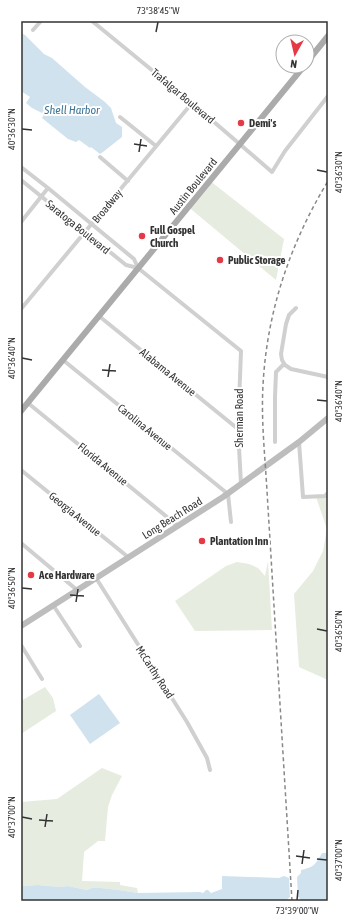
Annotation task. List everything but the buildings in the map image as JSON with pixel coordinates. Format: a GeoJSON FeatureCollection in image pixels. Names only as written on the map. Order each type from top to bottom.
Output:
{"type":"FeatureCollection","features":[{"type":"Feature","properties":{"kind":"main road"},"geometry":{"type":"LineString","coordinates":[[315,52],[328,36]]}},
{"type":"Feature","properties":{"kind":"main road","name":"Austin Boulevard"},"geometry":{"type":"LineString","coordinates":[[21,411],[298,74]]}},
{"type":"Feature","properties":{"kind":"main road","name":"Long Beach Road"},"geometry":{"type":"LineString","coordinates":[[21,626],[228,494],[299,442],[328,418]]}},
{"type":"Feature","properties":{"kind":"street"},"geometry":{"type":"LineString","coordinates":[[33,30],[41,21]]}},
{"type":"Feature","properties":{"kind":"street","name":"Trafalgar Boulevard"},"geometry":{"type":"LineString","coordinates":[[92,21],[192,103],[272,172],[285,151],[328,96]]}},
{"type":"Feature","properties":{"kind":"street","name":"Broadway"},"geometry":{"type":"LineString","coordinates":[[21,309],[192,103]]}},
{"type":"Feature","properties":{"kind":"street"},"geometry":{"type":"LineString","coordinates":[[120,117],[156,146]]}},
{"type":"Feature","properties":{"kind":"street"},"geometry":{"type":"LineString","coordinates":[[100,157],[128,181]]}},
{"type":"Feature","properties":{"kind":"street","name":"Saratoga Boulevard"},"geometry":{"type":"LineString","coordinates":[[21,167],[134,259],[138,268]]}},
{"type":"Feature","properties":{"kind":"street","name":"Saratoga Boulevard"},"geometry":{"type":"LineString","coordinates":[[21,180],[126,265],[138,268],[241,351]]}},
{"type":"Feature","properties":{"kind":"street"},"geometry":{"type":"LineString","coordinates":[[21,222],[48,188]]}},
{"type":"Feature","properties":{"kind":"street"},"geometry":{"type":"LineString","coordinates":[[296,308],[289,315],[285,329],[280,354],[282,360],[284,364],[291,369],[328,377]]}},
{"type":"Feature","properties":{"kind":"street","name":"Alabama Avenue"},"geometry":{"type":"LineString","coordinates":[[99,316],[238,429]]}},
{"type":"Feature","properties":{"kind":"street","name":"Sherman Road"},"geometry":{"type":"LineString","coordinates":[[241,351],[238,429],[241,484]]}},
{"type":"Feature","properties":{"kind":"street","name":"Carolina Avenue"},"geometry":{"type":"LineString","coordinates":[[63,360],[228,494]]}},
{"type":"Feature","properties":{"kind":"street"},"geometry":{"type":"LineString","coordinates":[[276,442],[276,372],[284,364]]}},
{"type":"Feature","properties":{"kind":"street","name":"Florida Avenue"},"geometry":{"type":"LineString","coordinates":[[28,403],[178,526]]}},
{"type":"Feature","properties":{"kind":"street"},"geometry":{"type":"LineString","coordinates":[[299,442],[303,497],[325,496],[328,493]]}},
{"type":"Feature","properties":{"kind":"street","name":"Georgia Avenue"},"geometry":{"type":"LineString","coordinates":[[21,470],[128,557]]}},
{"type":"Feature","properties":{"kind":"street"},"geometry":{"type":"LineString","coordinates":[[228,494],[231,522]]}},
{"type":"Feature","properties":{"kind":"street"},"geometry":{"type":"LineString","coordinates":[[21,543],[78,590]]}},
{"type":"Feature","properties":{"kind":"street","name":"McCarthy Road"},"geometry":{"type":"LineString","coordinates":[[96,578],[181,712],[207,758],[210,770]]}},
{"type":"Feature","properties":{"kind":"street"},"geometry":{"type":"LineString","coordinates":[[54,605],[80,646]]}},
{"type":"Feature","properties":{"kind":"street"},"geometry":{"type":"LineString","coordinates":[[21,645],[42,679]]}},
{"type":"Feature","properties":{"kind":"shaded area"},"geometry":{"type":"Polygon","coordinates":[[[209,180],[284,239],[276,280],[186,205],[209,180]]]}},
{"type":"Feature","properties":{"kind":"shaded area"},"geometry":{"type":"Polygon","coordinates":[[[328,494],[328,680],[299,667],[294,594],[313,571],[323,551],[327,529],[316,497],[328,494]]]}},
{"type":"Feature","properties":{"kind":"shaded area"},"geometry":{"type":"Polygon","coordinates":[[[268,561],[272,630],[195,631],[175,601],[226,566],[237,562],[249,564],[258,568],[265,576],[268,561]]]}},
{"type":"Feature","properties":{"kind":"shaded area"},"geometry":{"type":"Polygon","coordinates":[[[45,687],[53,698],[56,711],[21,734],[21,701],[45,687]]]}},
{"type":"Feature","properties":{"kind":"shaded area"},"geometry":{"type":"Polygon","coordinates":[[[102,768],[122,776],[112,795],[108,807],[105,841],[98,841],[84,852],[82,881],[120,882],[120,885],[137,888],[138,893],[101,888],[92,888],[87,890],[68,886],[21,886],[21,802],[57,799],[102,768]]]}},
{"type":"Feature","properties":{"kind":"water","name":"Shell Harbor"},"geometry":{"type":"Polygon","coordinates":[[[21,33],[25,35],[44,54],[52,58],[111,108],[116,123],[122,127],[122,137],[100,154],[79,140],[76,142],[68,139],[42,118],[44,114],[26,103],[30,97],[21,91],[21,33]]]}},
{"type":"Feature","properties":{"kind":"water"},"geometry":{"type":"Polygon","coordinates":[[[99,694],[120,723],[90,744],[70,715],[99,694]]]}},
{"type":"Feature","properties":{"kind":"water"},"geometry":{"type":"Polygon","coordinates":[[[322,853],[328,853],[328,901],[302,901],[298,897],[290,897],[285,901],[21,901],[21,886],[38,885],[60,887],[68,886],[87,890],[92,888],[101,888],[138,893],[203,893],[208,890],[211,893],[222,889],[222,876],[279,878],[284,876],[296,878],[301,873],[301,870],[314,865],[322,853]]]}},
{"type":"Feature","properties":{"kind":"pier"},"geometry":{"type":"Polygon","coordinates":[[[289,877],[297,877],[298,898],[290,898],[289,877]]]}},
{"type":"Feature","properties":{"kind":"railway"},"geometry":{"type":"LineString","coordinates":[[292,901],[262,411],[263,385],[265,358],[270,331],[275,305],[283,279],[302,229],[328,181]]}},
{"type":"Feature","properties":{"kind":"place","name":"Demi's"},"geometry":{"type":"Point","coordinates":[241,123]}},
{"type":"Feature","properties":{"kind":"place","name":"Full Gospel Church"},"geometry":{"type":"Point","coordinates":[142,236]}},
{"type":"Feature","properties":{"kind":"place","name":"Public Storage"},"geometry":{"type":"Point","coordinates":[220,260]}},
{"type":"Feature","properties":{"kind":"place","name":"Plantation Inn"},"geometry":{"type":"Point","coordinates":[202,541]}},
{"type":"Feature","properties":{"kind":"place","name":"Ace Hardware"},"geometry":{"type":"Point","coordinates":[31,575]}}]}
